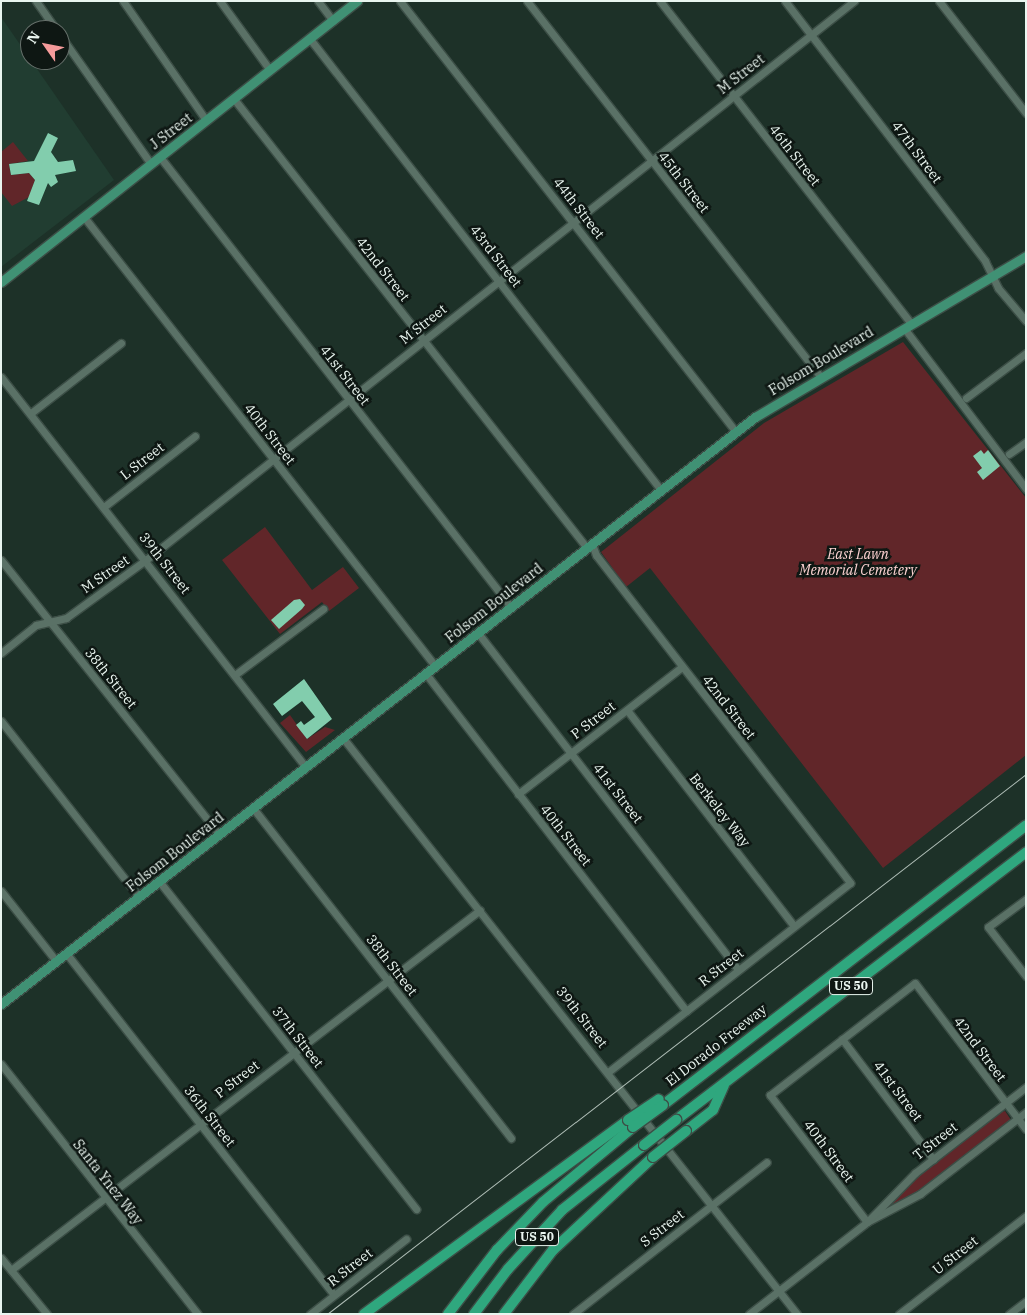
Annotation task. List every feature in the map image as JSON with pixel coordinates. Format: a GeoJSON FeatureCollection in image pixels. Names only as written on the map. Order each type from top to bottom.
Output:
{"type":"FeatureCollection","features":[{"type":"Feature","properties":{"kind":"highway","name":"El Dorado Freeway"},"geometry":{"type":"LineString","coordinates":[[631,1124],[700,1074],[1026,825]]}},
{"type":"Feature","properties":{"kind":"highway","name":"US 50"},"geometry":{"type":"LineString","coordinates":[[474,1314],[508,1269],[562,1210],[725,1082],[1026,852]]}},
{"type":"Feature","properties":{"kind":"highway"},"geometry":{"type":"LineString","coordinates":[[504,1314],[553,1250],[654,1157],[713,1110],[725,1082]]}},
{"type":"Feature","properties":{"kind":"highway","name":"US 50"},"geometry":{"type":"LineString","coordinates":[[448,1314],[497,1250],[543,1202],[631,1124]]}},
{"type":"Feature","properties":{"kind":"highway"},"geometry":{"type":"LineString","coordinates":[[364,1314],[631,1124]]}},
{"type":"Feature","properties":{"kind":"main road","name":"J Street"},"geometry":{"type":"LineString","coordinates":[[1,282],[358,1]]}},
{"type":"Feature","properties":{"kind":"main road","name":"Folsom Boulevard"},"geometry":{"type":"LineString","coordinates":[[1,1004],[736,432],[821,377],[1026,256]]}},
{"type":"Feature","properties":{"kind":"street"},"geometry":{"type":"LineString","coordinates":[[36,1],[49,20]]}},
{"type":"Feature","properties":{"kind":"street"},"geometry":{"type":"LineString","coordinates":[[123,1],[206,120]]}},
{"type":"Feature","properties":{"kind":"street"},"geometry":{"type":"LineString","coordinates":[[220,1],[270,70]]}},
{"type":"Feature","properties":{"kind":"street"},"geometry":{"type":"LineString","coordinates":[[318,1],[333,21]]}},
{"type":"Feature","properties":{"kind":"street","name":"44th Street"},"geometry":{"type":"LineString","coordinates":[[400,1],[574,221],[736,432]]}},
{"type":"Feature","properties":{"kind":"street","name":"45th Street"},"geometry":{"type":"LineString","coordinates":[[527,1],[821,377]]}},
{"type":"Feature","properties":{"kind":"street","name":"46th Street"},"geometry":{"type":"LineString","coordinates":[[660,1],[907,326],[1026,489]]}},
{"type":"Feature","properties":{"kind":"street","name":"47th Street"},"geometry":{"type":"LineString","coordinates":[[785,1],[1026,321]]}},
{"type":"Feature","properties":{"kind":"street","name":"M Street"},"geometry":{"type":"LineString","coordinates":[[1,653],[36,625],[66,618],[147,559],[854,1]]}},
{"type":"Feature","properties":{"kind":"street"},"geometry":{"type":"LineString","coordinates":[[939,1],[1026,113]]}},
{"type":"Feature","properties":{"kind":"street","name":"43rd Street"},"geometry":{"type":"LineString","coordinates":[[310,39],[661,490]]}},
{"type":"Feature","properties":{"kind":"street"},"geometry":{"type":"LineString","coordinates":[[70,49],[151,164]]}},
{"type":"Feature","properties":{"kind":"street","name":"42nd Street"},"geometry":{"type":"LineString","coordinates":[[234,99],[423,340],[590,546],[850,883]]}},
{"type":"Feature","properties":{"kind":"street","name":"41st Street"},"geometry":{"type":"LineString","coordinates":[[160,157],[511,608]]}},
{"type":"Feature","properties":{"kind":"street","name":"40th Street"},"geometry":{"type":"LineString","coordinates":[[84,217],[436,666]]}},
{"type":"Feature","properties":{"kind":"street"},"geometry":{"type":"LineString","coordinates":[[31,413],[121,343]]}},
{"type":"Feature","properties":{"kind":"street"},"geometry":{"type":"LineString","coordinates":[[966,398],[1026,353]]}},
{"type":"Feature","properties":{"kind":"street","name":"39th Street"},"geometry":{"type":"LineString","coordinates":[[1,377],[147,559],[306,767]]}},
{"type":"Feature","properties":{"kind":"street","name":"L Street"},"geometry":{"type":"LineString","coordinates":[[105,506],[194,436]]}},
{"type":"Feature","properties":{"kind":"street"},"geometry":{"type":"LineString","coordinates":[[1009,454],[1026,442]]}},
{"type":"Feature","properties":{"kind":"street","name":"38th Street"},"geometry":{"type":"LineString","coordinates":[[1,560],[219,834]]}},
{"type":"Feature","properties":{"kind":"street"},"geometry":{"type":"LineString","coordinates":[[236,674],[323,609]]}},
{"type":"Feature","properties":{"kind":"street","name":"41st Street"},"geometry":{"type":"LineString","coordinates":[[478,633],[738,969]]}},
{"type":"Feature","properties":{"kind":"street","name":"P Street"},"geometry":{"type":"LineString","coordinates":[[518,794],[682,667]]}},
{"type":"Feature","properties":{"kind":"street","name":"40th Street"},"geometry":{"type":"LineString","coordinates":[[426,674],[686,1011]]}},
{"type":"Feature","properties":{"kind":"street","name":"Berkeley Way"},"geometry":{"type":"LineString","coordinates":[[627,710],[794,926]]}},
{"type":"Feature","properties":{"kind":"street"},"geometry":{"type":"LineString","coordinates":[[1,721],[139,897]]}},
{"type":"Feature","properties":{"kind":"street","name":"39th Street"},"geometry":{"type":"LineString","coordinates":[[344,738],[797,1314]]}},
{"type":"Feature","properties":{"kind":"street","name":"38th Street"},"geometry":{"type":"LineString","coordinates":[[253,808],[511,1138]]}},
{"type":"Feature","properties":{"kind":"street","name":"37th Street"},"geometry":{"type":"LineString","coordinates":[[159,881],[416,1209]]}},
{"type":"Feature","properties":{"kind":"street","name":"R Street"},"geometry":{"type":"LineString","coordinates":[[608,1072],[850,883]]}},
{"type":"Feature","properties":{"kind":"street"},"geometry":{"type":"LineString","coordinates":[[1,891],[56,961]]}},
{"type":"Feature","properties":{"kind":"street"},"geometry":{"type":"LineString","coordinates":[[1026,899],[988,927],[1026,976]]}},
{"type":"Feature","properties":{"kind":"street","name":"P Street"},"geometry":{"type":"LineString","coordinates":[[11,1270],[293,1051],[480,910]]}},
{"type":"Feature","properties":{"kind":"street","name":"36th Street"},"geometry":{"type":"LineString","coordinates":[[66,953],[334,1295]]}},
{"type":"Feature","properties":{"kind":"street","name":"42nd Street"},"geometry":{"type":"LineString","coordinates":[[842,1039],[915,983],[1026,1129]]}},
{"type":"Feature","properties":{"kind":"street","name":"41st Street"},"geometry":{"type":"LineString","coordinates":[[842,1039],[933,1159]]}},
{"type":"Feature","properties":{"kind":"street","name":"40th Street"},"geometry":{"type":"LineString","coordinates":[[842,1039],[770,1095],[867,1222]]}},
{"type":"Feature","properties":{"kind":"street","name":"Santa Ynez Way"},"geometry":{"type":"LineString","coordinates":[[1,1064],[104,1198],[198,1314]]}},
{"type":"Feature","properties":{"kind":"street","name":"T Street"},"geometry":{"type":"LineString","coordinates":[[749,1314],[867,1222],[933,1159],[1026,1087]]}},
{"type":"Feature","properties":{"kind":"street","name":"T Street"},"geometry":{"type":"LineString","coordinates":[[867,1222],[920,1194],[1026,1112]]}},
{"type":"Feature","properties":{"kind":"street","name":"S Street"},"geometry":{"type":"LineString","coordinates":[[573,1314],[767,1162]]}},
{"type":"Feature","properties":{"kind":"street","name":"U Street"},"geometry":{"type":"LineString","coordinates":[[899,1314],[1026,1216]]}},
{"type":"Feature","properties":{"kind":"street","name":"R Street"},"geometry":{"type":"LineString","coordinates":[[310,1314],[406,1239]]}},
{"type":"Feature","properties":{"kind":"street"},"geometry":{"type":"LineString","coordinates":[[1,1258],[47,1314]]}},
{"type":"Feature","properties":{"kind":"street"},"geometry":{"type":"LineString","coordinates":[[1009,1314],[1026,1300]]}},
{"type":"Feature","properties":{"kind":"shaded area"},"geometry":{"type":"Polygon","coordinates":[[[1,17],[20,44],[20,70],[38,70],[114,180],[1,267],[1,17]]]}},
{"type":"Feature","properties":{"kind":"green space"},"geometry":{"type":"Polygon","coordinates":[[[13,142],[28,161],[9,164],[11,175],[29,173],[35,180],[29,197],[12,206],[1,192],[1,152],[13,142]]]}},
{"type":"Feature","properties":{"kind":"green space","name":"East Lawn Memorial Cemetery"},"geometry":{"type":"Polygon","coordinates":[[[903,342],[1026,498],[1026,755],[883,868],[650,568],[626,587],[601,552],[764,423],[903,342]]]}},
{"type":"Feature","properties":{"kind":"green space"},"geometry":{"type":"Polygon","coordinates":[[[265,527],[312,590],[343,567],[359,588],[329,611],[322,602],[280,634],[222,560],[265,527]]]}},
{"type":"Feature","properties":{"kind":"green space"},"geometry":{"type":"Polygon","coordinates":[[[290,715],[307,739],[325,727],[335,730],[306,752],[280,723],[290,715]]]}},
{"type":"Feature","properties":{"kind":"green space"},"geometry":{"type":"Polygon","coordinates":[[[1005,1111],[1011,1120],[929,1185],[875,1216],[904,1185],[992,1115],[1005,1111]]]}},
{"type":"Feature","properties":{"kind":"building"},"geometry":{"type":"Polygon","coordinates":[[[48,133],[58,138],[51,152],[58,162],[73,160],[76,171],[55,175],[58,182],[51,187],[48,183],[39,205],[27,201],[35,180],[29,173],[11,175],[9,164],[34,161],[48,133]]]}},
{"type":"Feature","properties":{"kind":"building"},"geometry":{"type":"Polygon","coordinates":[[[981,450],[984,454],[988,450],[1000,466],[983,480],[977,472],[982,468],[973,456],[981,450]]]}},
{"type":"Feature","properties":{"kind":"building"},"geometry":{"type":"Polygon","coordinates":[[[300,599],[305,605],[279,629],[271,620],[294,600],[300,599]]]}},
{"type":"Feature","properties":{"kind":"building"},"geometry":{"type":"Polygon","coordinates":[[[304,679],[332,719],[307,739],[296,725],[301,721],[304,725],[315,717],[302,701],[282,716],[273,704],[304,679]]]}},
{"type":"Feature","properties":{"kind":"tram line"},"geometry":{"type":"LineString","coordinates":[[327,1314],[1026,774]]}}]}
